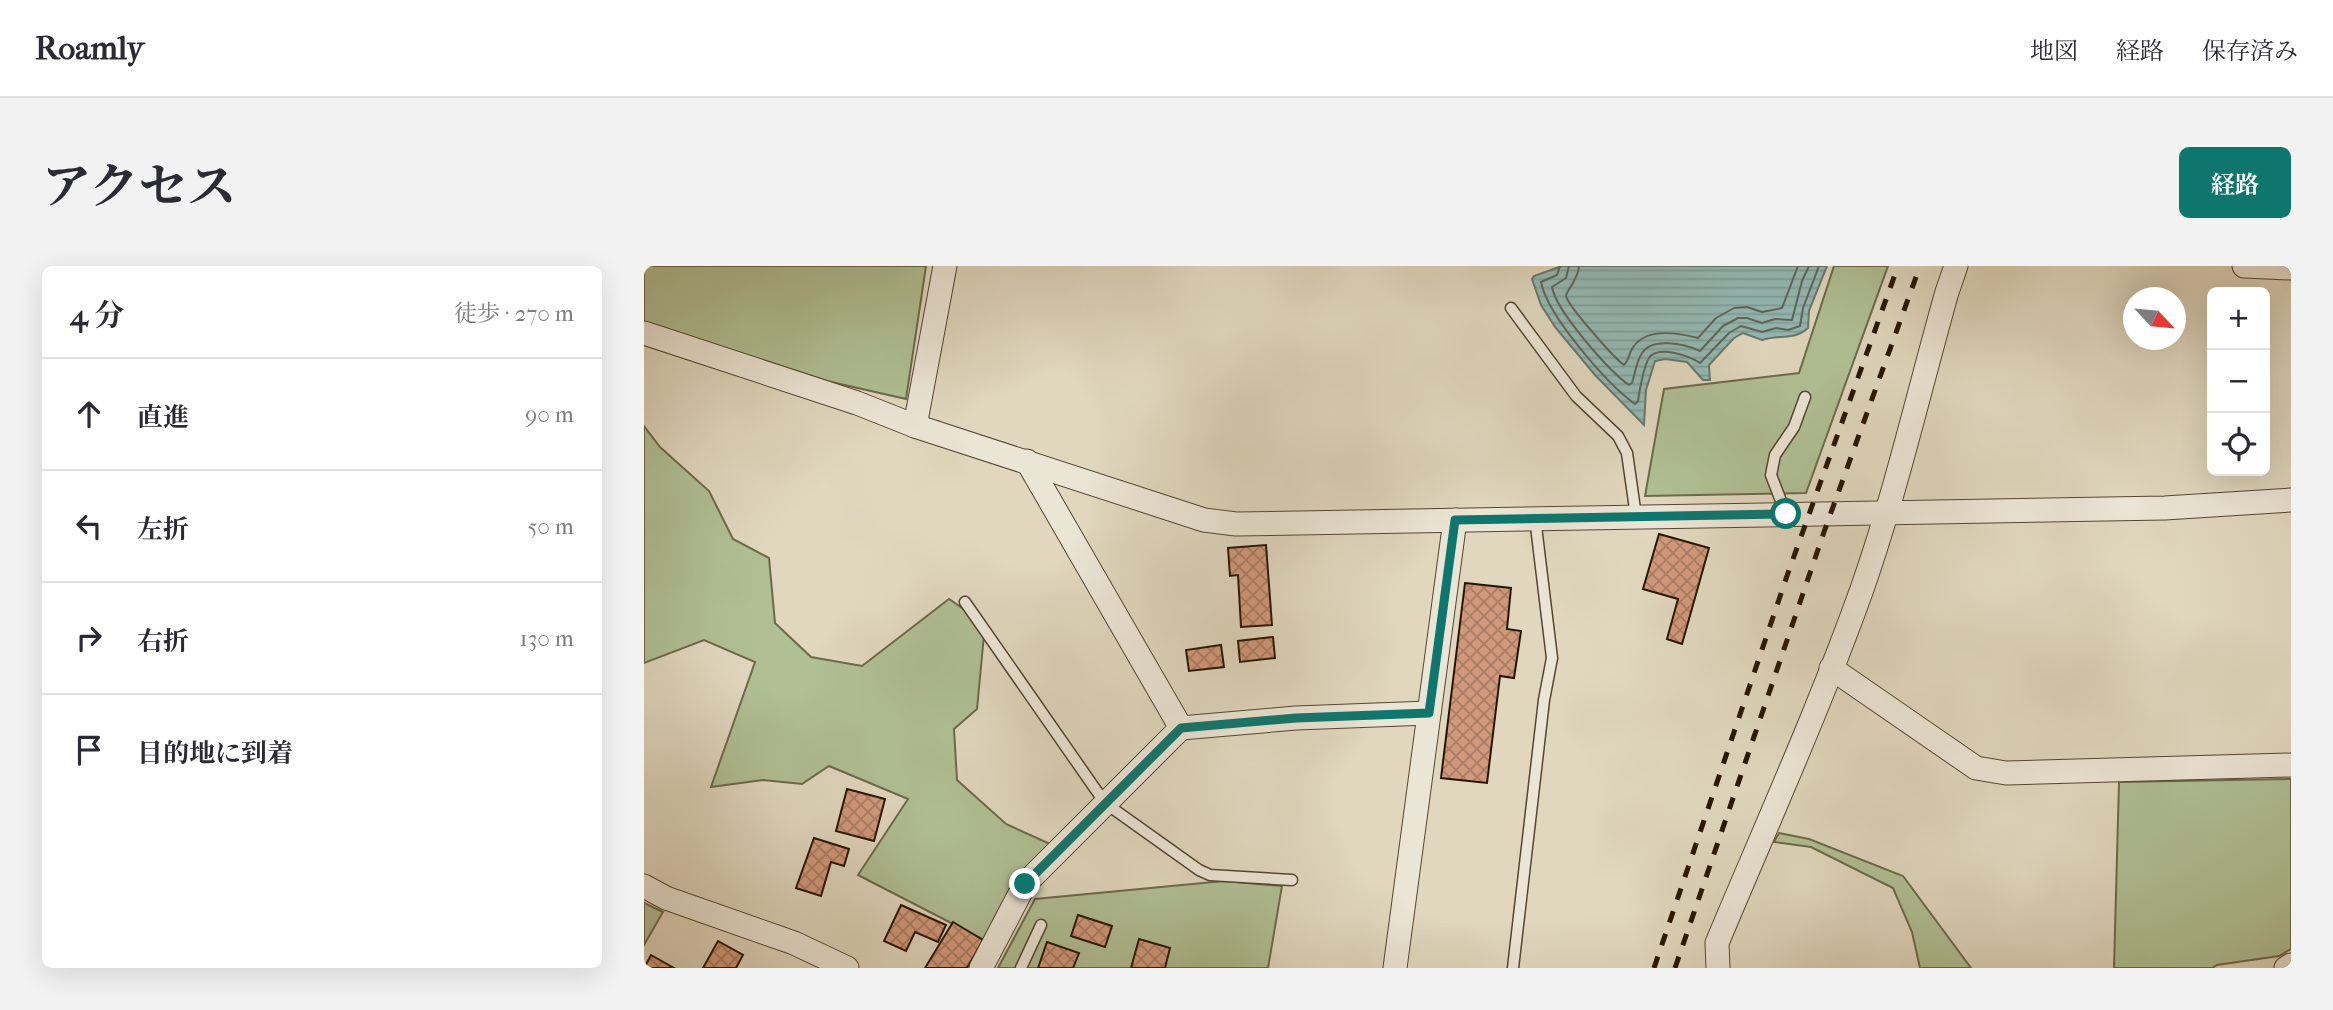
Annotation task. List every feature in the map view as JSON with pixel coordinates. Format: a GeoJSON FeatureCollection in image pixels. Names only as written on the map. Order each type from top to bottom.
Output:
{"type":"FeatureCollection","features":[{"type":"Feature","properties":{"kind":"street"},"geometry":{"type":"LineString","coordinates":[[915,426],[945,266]]}},
{"type":"Feature","properties":{"kind":"street"},"geometry":{"type":"LineString","coordinates":[[1718,968],[1717,943],[1862,589],[1956,266]]}},
{"type":"Feature","properties":{"kind":"street"},"geometry":{"type":"LineString","coordinates":[[2245,266],[2291,268]]}},
{"type":"Feature","properties":{"kind":"street"},"geometry":{"type":"LineString","coordinates":[[644,333],[857,403],[915,426],[1204,520],[1236,524],[2165,508],[2291,500]]}},
{"type":"Feature","properties":{"kind":"street"},"geometry":{"type":"LineString","coordinates":[[1027,461],[1181,728]]}},
{"type":"Feature","properties":{"kind":"street"},"geometry":{"type":"LineString","coordinates":[[1395,968],[1455,520]]}},
{"type":"Feature","properties":{"kind":"street"},"geometry":{"type":"LineString","coordinates":[[1831,668],[1976,768],[2006,774],[2291,765]]}},
{"type":"Feature","properties":{"kind":"street"},"geometry":{"type":"LineString","coordinates":[[981,968],[1025,884],[1181,728],[1296,718],[1429,713]]}},
{"type":"Feature","properties":{"kind":"street"},"geometry":{"type":"LineString","coordinates":[[644,886],[666,898],[794,943],[847,968]]}},
{"type":"Feature","properties":{"kind":"street"},"geometry":{"type":"LineString","coordinates":[[2286,968],[2291,965]]}},
{"type":"Feature","properties":{"kind":"lane"},"geometry":{"type":"LineString","coordinates":[[1511,308],[1576,396],[1618,436],[1627,453],[1636,516]]}},
{"type":"Feature","properties":{"kind":"lane"},"geometry":{"type":"LineString","coordinates":[[1786,514],[1771,475],[1775,455],[1794,427],[1805,397]]}},
{"type":"Feature","properties":{"kind":"lane"},"geometry":{"type":"LineString","coordinates":[[1513,968],[1544,700],[1552,659],[1535,519]]}},
{"type":"Feature","properties":{"kind":"lane"},"geometry":{"type":"LineString","coordinates":[[965,602],[1105,803],[1210,875],[1292,880]]}},
{"type":"Feature","properties":{"kind":"lane"},"geometry":{"type":"LineString","coordinates":[[1021,968],[1041,925]]}},
{"type":"Feature","properties":{"kind":"green space"},"geometry":{"type":"Polygon","coordinates":[[[644,266],[926,266],[906,399],[827,381],[644,322],[644,266]]]}},
{"type":"Feature","properties":{"kind":"green space"},"geometry":{"type":"Polygon","coordinates":[[[1834,266],[1888,266],[1806,493],[1645,496],[1664,389],[1799,373],[1834,266]]]}},
{"type":"Feature","properties":{"kind":"green space"},"geometry":{"type":"Polygon","coordinates":[[[644,426],[660,447],[709,491],[733,539],[769,558],[775,623],[811,657],[862,666],[949,599],[985,624],[977,709],[954,729],[957,780],[1006,824],[1059,848],[988,942],[858,875],[908,799],[829,766],[802,784],[763,780],[711,787],[755,662],[704,640],[644,663],[644,426]]]}},
{"type":"Feature","properties":{"kind":"green space"},"geometry":{"type":"Polygon","coordinates":[[[2291,779],[2291,949],[2279,956],[2212,968],[2114,968],[2119,782],[2291,779]]]}},
{"type":"Feature","properties":{"kind":"green space"},"geometry":{"type":"Polygon","coordinates":[[[1779,833],[1809,839],[1903,876],[1971,968],[1920,968],[1912,932],[1893,888],[1811,847],[1774,842],[1779,833]]]}},
{"type":"Feature","properties":{"kind":"green space"},"geometry":{"type":"Polygon","coordinates":[[[1224,881],[1282,886],[1268,968],[998,968],[1035,899],[1224,881]]]}},
{"type":"Feature","properties":{"kind":"green space"},"geometry":{"type":"Polygon","coordinates":[[[644,903],[663,912],[644,945],[644,903]]]}},
{"type":"Feature","properties":{"kind":"water"},"geometry":{"type":"Polygon","coordinates":[[[1562,266],[1827,266],[1809,311],[1808,328],[1803,332],[1762,340],[1743,333],[1734,338],[1709,365],[1710,380],[1703,380],[1687,362],[1665,359],[1655,361],[1646,390],[1644,425],[1595,375],[1555,327],[1541,305],[1532,279],[1562,266]]]}},
{"type":"Feature","properties":{"kind":"building"},"geometry":{"type":"Polygon","coordinates":[[[1659,534],[1709,548],[1682,644],[1667,639],[1678,599],[1643,589],[1659,534]]]}},
{"type":"Feature","properties":{"kind":"building"},"geometry":{"type":"Polygon","coordinates":[[[1266,545],[1272,625],[1241,627],[1238,575],[1230,576],[1228,548],[1266,545]]]}},
{"type":"Feature","properties":{"kind":"building"},"geometry":{"type":"Polygon","coordinates":[[[1465,583],[1511,588],[1507,629],[1521,631],[1514,678],[1500,676],[1487,783],[1441,778],[1465,583]]]}},
{"type":"Feature","properties":{"kind":"building"},"geometry":{"type":"Polygon","coordinates":[[[1273,637],[1275,658],[1240,662],[1238,641],[1273,637]]]}},
{"type":"Feature","properties":{"kind":"building"},"geometry":{"type":"Polygon","coordinates":[[[1221,645],[1224,667],[1189,671],[1186,650],[1221,645]]]}},
{"type":"Feature","properties":{"kind":"building"},"geometry":{"type":"Polygon","coordinates":[[[847,789],[885,799],[874,841],[836,831],[847,789]]]}},
{"type":"Feature","properties":{"kind":"building"},"geometry":{"type":"Polygon","coordinates":[[[814,838],[849,849],[844,866],[831,862],[821,896],[796,888],[814,838]]]}},
{"type":"Feature","properties":{"kind":"building"},"geometry":{"type":"Polygon","coordinates":[[[901,905],[946,925],[938,942],[915,932],[906,951],[884,941],[901,905]]]}},
{"type":"Feature","properties":{"kind":"building"},"geometry":{"type":"Polygon","coordinates":[[[1078,915],[1112,926],[1105,947],[1071,936],[1078,915]]]}},
{"type":"Feature","properties":{"kind":"building"},"geometry":{"type":"Polygon","coordinates":[[[953,922],[983,940],[967,968],[925,968],[953,922]]]}},
{"type":"Feature","properties":{"kind":"building"},"geometry":{"type":"Polygon","coordinates":[[[1139,939],[1170,948],[1165,968],[1131,968],[1139,939]]]}},
{"type":"Feature","properties":{"kind":"building"},"geometry":{"type":"Polygon","coordinates":[[[718,941],[743,955],[736,968],[703,968],[718,941]]]}},
{"type":"Feature","properties":{"kind":"building"},"geometry":{"type":"Polygon","coordinates":[[[1047,942],[1079,953],[1073,968],[1038,968],[1047,942]]]}},
{"type":"Feature","properties":{"kind":"building"},"geometry":{"type":"Polygon","coordinates":[[[651,955],[674,968],[644,968],[651,955]]]}},
{"type":"Feature","properties":{"kind":"railway"},"geometry":{"type":"LineString","coordinates":[[1654,968],[1788,573],[1898,266]]}},
{"type":"Feature","properties":{"kind":"railway"},"geometry":{"type":"LineString","coordinates":[[1675,968],[1824,532],[1920,266]]}},
{"type":"Feature","properties":{"kind":"route"},"geometry":{"type":"LineString","coordinates":[[1025,884],[1181,728],[1296,718],[1429,713],[1455,520],[1786,514]]}}]}
